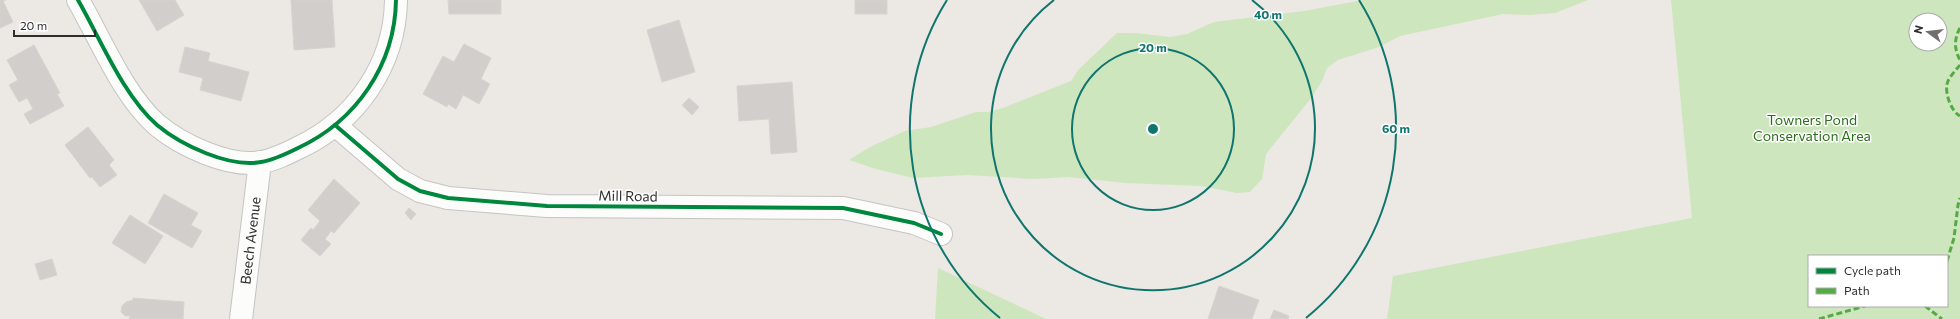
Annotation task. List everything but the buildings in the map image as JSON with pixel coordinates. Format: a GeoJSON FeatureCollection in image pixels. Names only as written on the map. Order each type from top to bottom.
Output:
{"type":"FeatureCollection","features":[{"type":"Feature","properties":{"kind":"street"},"geometry":{"type":"LineString","coordinates":[[78,0],[132,99],[158,125],[186,143],[206,152],[231,160],[260,162],[275,158],[301,147],[335,126],[355,106],[378,73],[392,35],[396,0]]}},
{"type":"Feature","properties":{"kind":"street","name":"Mill Road"},"geometry":{"type":"LineString","coordinates":[[335,126],[398,179],[420,191],[448,198],[547,206],[843,208],[914,223],[940,234]]}},
{"type":"Feature","properties":{"kind":"street","name":"Beech Avenue"},"geometry":{"type":"LineString","coordinates":[[241,319],[260,162]]}},
{"type":"Feature","properties":{"kind":"green space"},"geometry":{"type":"Polygon","coordinates":[[[1363,0],[1588,0],[1555,13],[1528,15],[1503,14],[1400,36],[1379,47],[1338,60],[1327,68],[1322,81],[1312,97],[1266,154],[1262,179],[1250,192],[1237,193],[1201,186],[1125,183],[1068,177],[1033,179],[967,175],[913,178],[876,169],[849,160],[870,147],[905,131],[931,127],[976,112],[988,112],[1003,108],[1071,81],[1078,70],[1117,33],[1135,33],[1170,37],[1187,34],[1214,22],[1304,11],[1363,0]]]}},
{"type":"Feature","properties":{"kind":"green space","name":"Towners Pond Conservation Area"},"geometry":{"type":"Polygon","coordinates":[[[1671,0],[1960,0],[1960,319],[1387,319],[1393,276],[1692,218],[1671,0]]]}},
{"type":"Feature","properties":{"kind":"green space"},"geometry":{"type":"Polygon","coordinates":[[[938,268],[1046,319],[935,319],[938,268]]]}},
{"type":"Feature","properties":{"kind":"marked path"},"geometry":{"type":"LineString","coordinates":[[1960,28],[1956,44],[1960,60]]}},
{"type":"Feature","properties":{"kind":"marked path"},"geometry":{"type":"LineString","coordinates":[[1960,65],[1952,74],[1947,84],[1948,97],[1951,106],[1960,116]]}},
{"type":"Feature","properties":{"kind":"marked path"},"geometry":{"type":"LineString","coordinates":[[1948,258],[1954,238],[1960,198]]}},
{"type":"Feature","properties":{"kind":"marked path"},"geometry":{"type":"LineString","coordinates":[[1819,319],[1861,307]]}},
{"type":"Feature","properties":{"kind":"marked path"},"geometry":{"type":"LineString","coordinates":[[1926,307],[1942,319]]}},
{"type":"Feature","properties":{"kind":"cycle path"},"geometry":{"type":"LineString","coordinates":[[78,0],[123,83],[145,113],[157,125],[179,140],[206,153],[235,162],[248,163],[271,160],[319,137],[338,123],[354,106],[368,88],[380,68],[388,47],[394,24],[396,0]]}},
{"type":"Feature","properties":{"kind":"cycle path"},"geometry":{"type":"LineString","coordinates":[[335,125],[398,179],[420,191],[448,198],[547,206],[843,208],[914,223],[941,234]]}}]}
